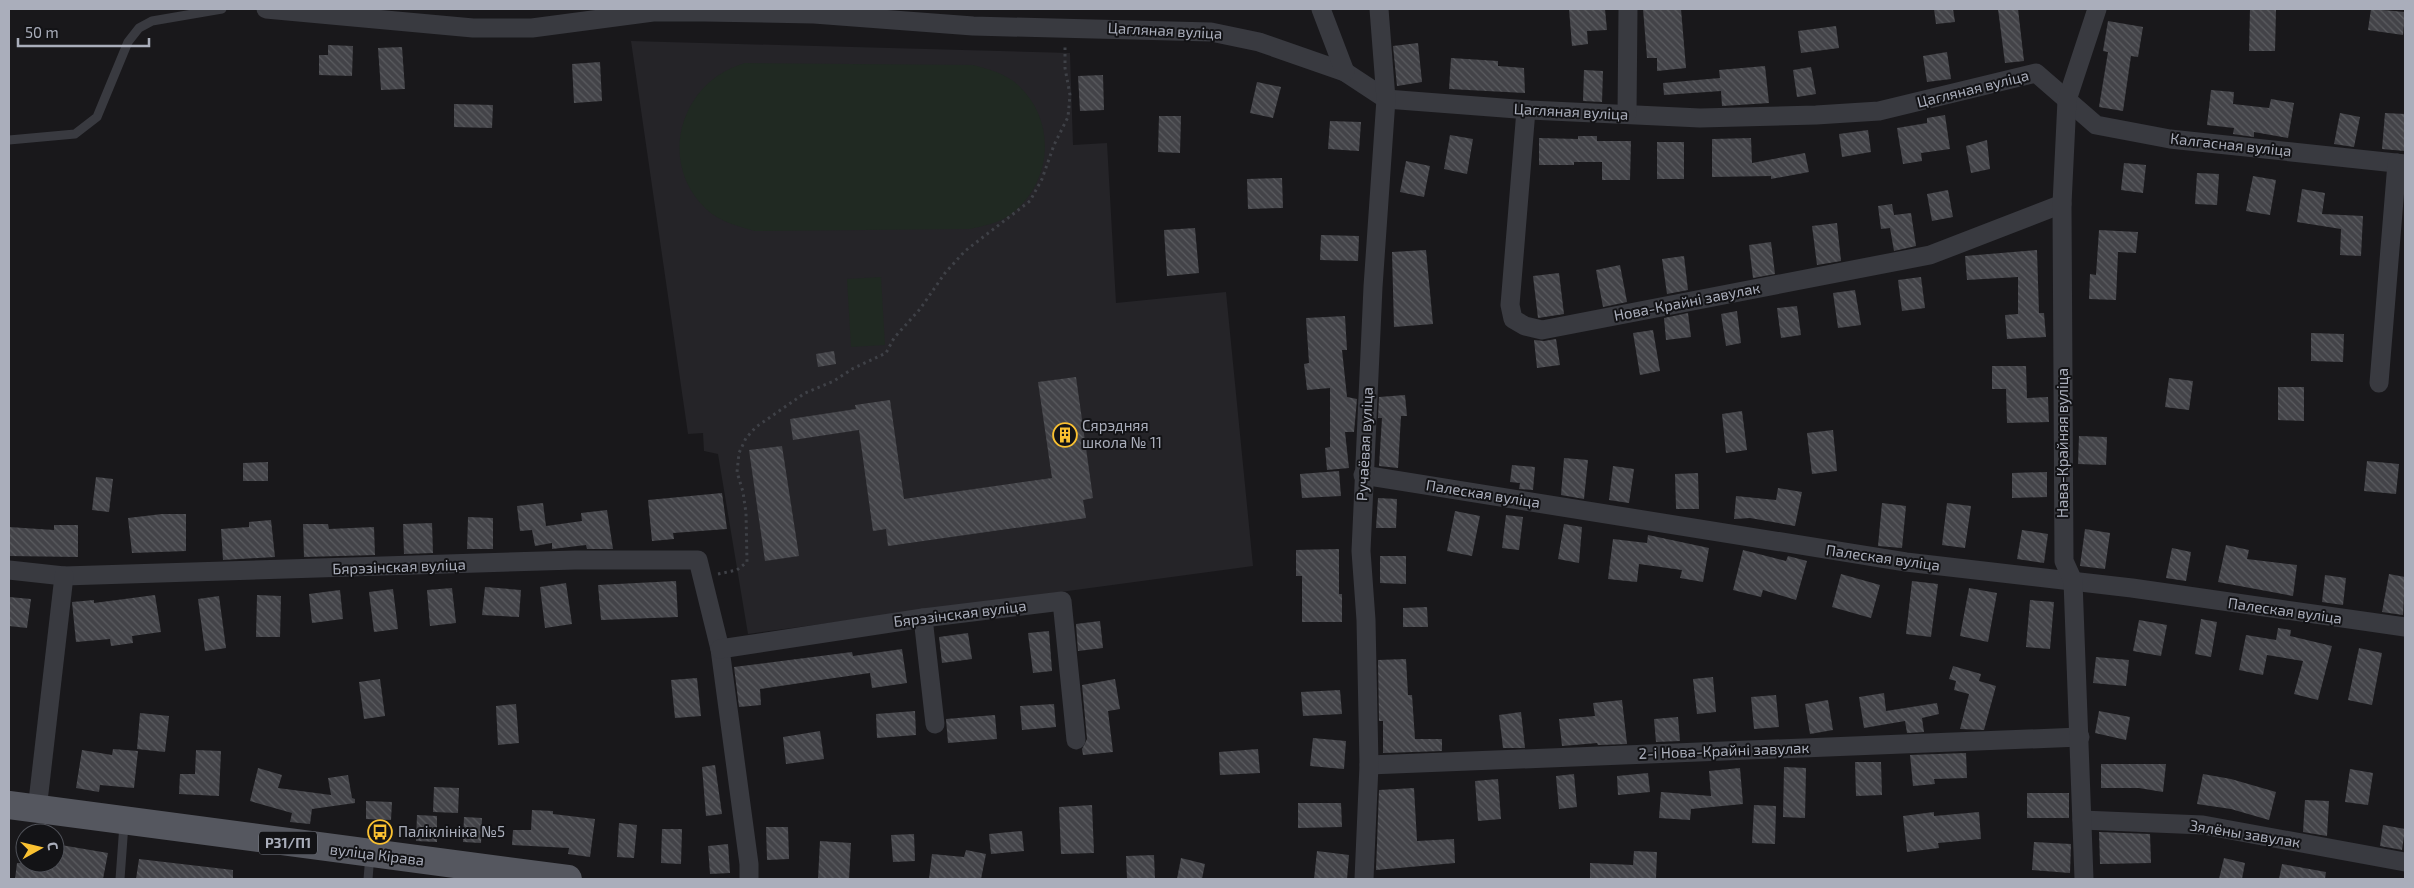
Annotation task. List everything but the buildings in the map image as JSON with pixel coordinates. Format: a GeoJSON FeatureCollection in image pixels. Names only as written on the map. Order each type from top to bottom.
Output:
{"type":"FeatureCollection","features":[{"type":"Feature","properties":{"kind":"main road","name":"вуліца Кірава"},"geometry":{"type":"LineString","coordinates":[[9,805],[125,821],[369,867],[568,879]]}},
{"type":"Feature","properties":{"kind":"street","name":"Цагляная вуліца"},"geometry":{"type":"LineString","coordinates":[[266,9],[473,28],[532,28],[653,12],[814,14],[973,26],[1189,31],[1234,35],[1259,42],[1345,72],[1386,99],[1526,110],[1700,118],[1774,117],[1879,111],[1927,101],[2036,73],[2067,100]]}},
{"type":"Feature","properties":{"kind":"street"},"geometry":{"type":"LineString","coordinates":[[1321,9],[1345,72]]}},
{"type":"Feature","properties":{"kind":"street","name":"Ручаёвая вуліца"},"geometry":{"type":"LineString","coordinates":[[1364,879],[1369,765],[1366,620],[1361,551],[1363,475],[1386,99],[1379,9]]}},
{"type":"Feature","properties":{"kind":"street"},"geometry":{"type":"LineString","coordinates":[[1627,114],[1628,9]]}},
{"type":"Feature","properties":{"kind":"street","name":"Нава-Крайняя вуліца"},"geometry":{"type":"LineString","coordinates":[[2084,879],[2073,581],[2064,561],[2062,204],[2067,100],[2097,9]]}},
{"type":"Feature","properties":{"kind":"street","name":"Калгасная вуліца"},"geometry":{"type":"LineString","coordinates":[[2067,100],[2096,125],[2170,139],[2401,163]]}},
{"type":"Feature","properties":{"kind":"street","name":"Нова-Крайні завулак"},"geometry":{"type":"LineString","coordinates":[[1526,110],[1510,305],[1513,319],[1525,326],[1542,330],[1930,255],[2062,204]]}},
{"type":"Feature","properties":{"kind":"street"},"geometry":{"type":"LineString","coordinates":[[2379,383],[2401,163]]}},
{"type":"Feature","properties":{"kind":"street","name":"Палеская вуліца"},"geometry":{"type":"LineString","coordinates":[[1363,475],[1906,562],[2073,581],[2405,628]]}},
{"type":"Feature","properties":{"kind":"street","name":"Бярэзінская вуліца"},"geometry":{"type":"LineString","coordinates":[[9,570],[64,576],[636,559],[698,560],[720,649],[749,864],[749,879]]}},
{"type":"Feature","properties":{"kind":"street"},"geometry":{"type":"LineString","coordinates":[[37,810],[64,576]]}},
{"type":"Feature","properties":{"kind":"street","name":"Бярэзінская вуліца"},"geometry":{"type":"LineString","coordinates":[[720,649],[923,618],[1062,601],[1076,740]]}},
{"type":"Feature","properties":{"kind":"street"},"geometry":{"type":"LineString","coordinates":[[923,618],[934,724]]}},
{"type":"Feature","properties":{"kind":"street","name":"2-і Нова-Крайні завулак"},"geometry":{"type":"LineString","coordinates":[[1369,765],[2080,737]]}},
{"type":"Feature","properties":{"kind":"street","name":"Зялёны завулак"},"geometry":{"type":"LineString","coordinates":[[2082,820],[2203,825],[2405,862]]}},
{"type":"Feature","properties":{"kind":"lane"},"geometry":{"type":"LineString","coordinates":[[9,140],[75,134],[97,117],[128,42],[139,28],[152,21],[222,9]]}},
{"type":"Feature","properties":{"kind":"lane"},"geometry":{"type":"LineString","coordinates":[[120,879],[125,821]]}},
{"type":"Feature","properties":{"kind":"path"},"geometry":{"type":"LineString","coordinates":[[702,577],[737,570],[747,562],[746,513],[736,472],[738,453],[749,433],[805,393],[834,381],[852,369],[886,353],[894,338],[920,309],[945,273],[965,251],[1030,201],[1039,186],[1054,145],[1068,117],[1070,94],[1064,53],[1067,28]]}},
{"type":"Feature","properties":{"kind":"shaded area"},"geometry":{"type":"Polygon","coordinates":[[[631,41],[1070,53],[1073,145],[1107,143],[1116,303],[1226,292],[1253,566],[748,634],[718,454],[704,451],[703,433],[688,434],[631,41]]]}},
{"type":"Feature","properties":{"kind":"shaded area"},"geometry":{"type":"Polygon","coordinates":[[[745,63],[973,65],[996,72],[1008,77],[1018,85],[1031,100],[1039,116],[1044,134],[1045,152],[1042,169],[1035,186],[1024,202],[1010,215],[996,222],[970,229],[755,231],[735,225],[711,213],[691,190],[682,168],[679,146],[683,125],[691,104],[705,87],[723,72],[745,63]]]}},
{"type":"Feature","properties":{"kind":"shaded area"},"geometry":{"type":"Polygon","coordinates":[[[881,277],[885,345],[851,347],[847,279],[881,277]]]}},
{"type":"Feature","properties":{"kind":"place","name":"Сярэдняя школа № 11"},"geometry":{"type":"Point","coordinates":[1065,435]}},
{"type":"Feature","properties":{"kind":"place","name":"Паліклініка №5"},"geometry":{"type":"Point","coordinates":[380,832]}}]}
